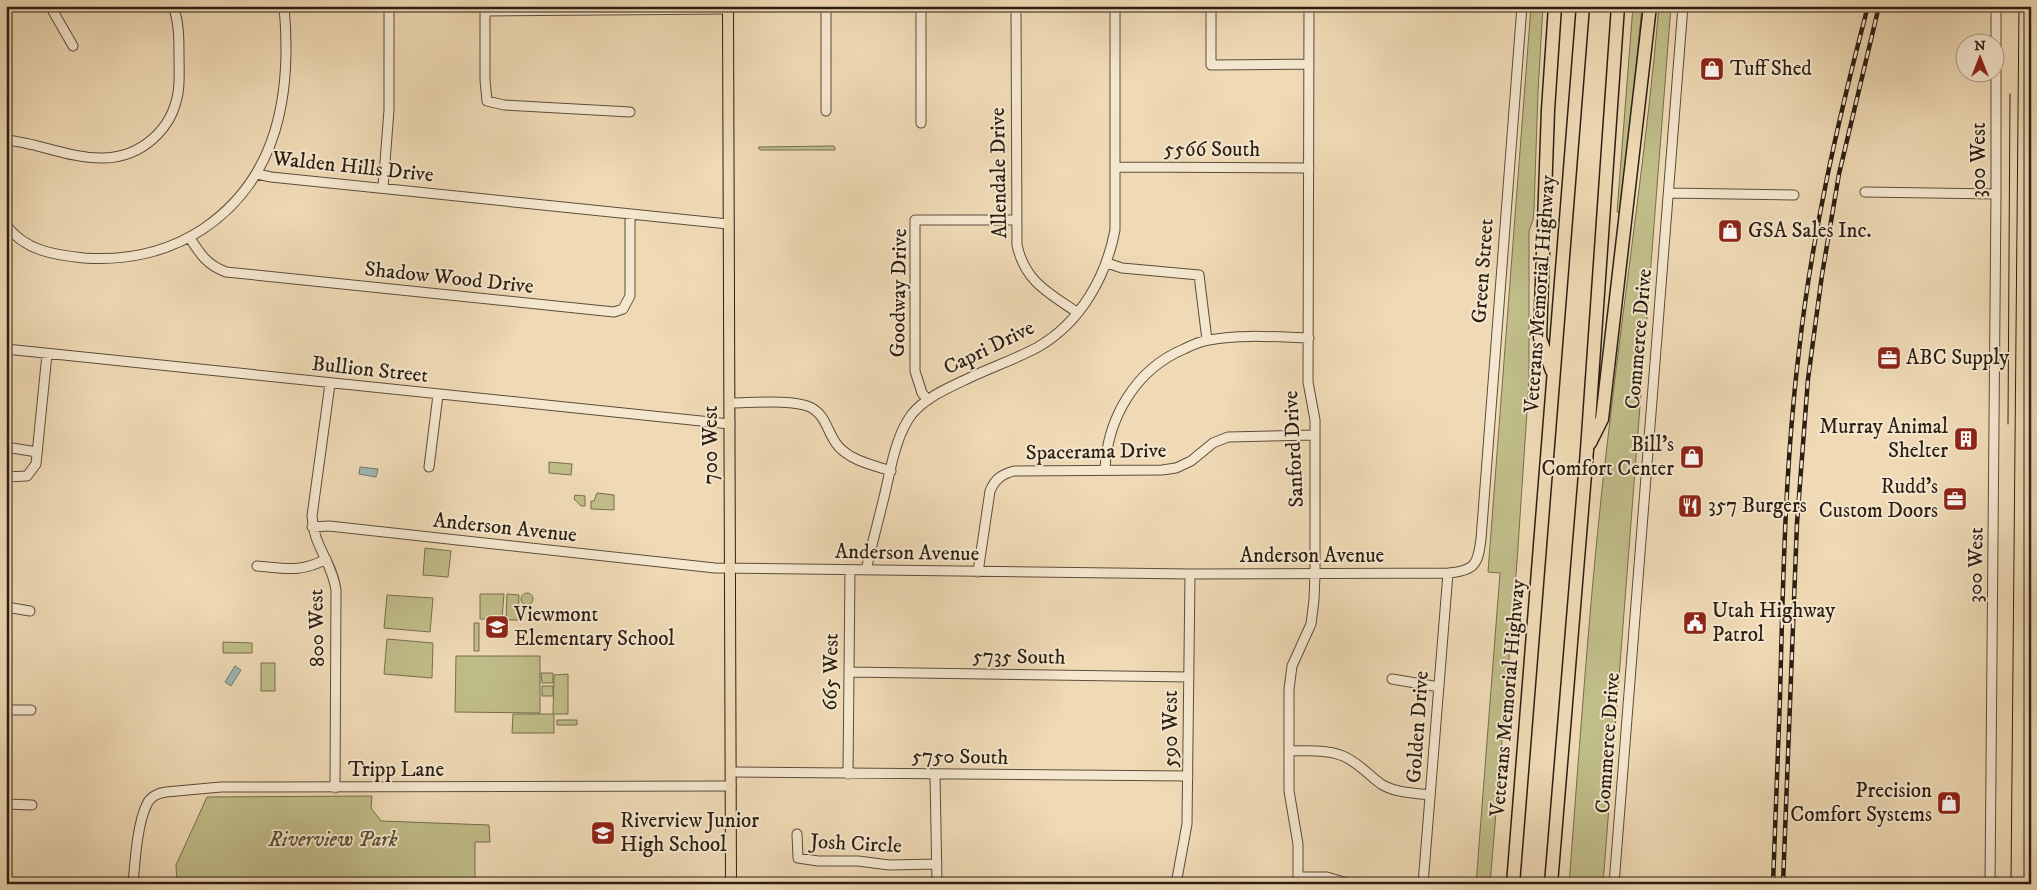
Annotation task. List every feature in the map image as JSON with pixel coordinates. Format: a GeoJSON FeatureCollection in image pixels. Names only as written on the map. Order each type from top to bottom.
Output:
{"type":"FeatureCollection","features":[{"type":"Feature","properties":{"kind":"highway"},"geometry":{"type":"LineString","coordinates":[[1554,375],[1540,338],[1548,110],[1556,6]]}},
{"type":"Feature","properties":{"kind":"highway","name":"Veterans Memorial Highway"},"geometry":{"type":"LineString","coordinates":[[1513,884],[1583,6]]}},
{"type":"Feature","properties":{"kind":"highway"},"geometry":{"type":"LineString","coordinates":[[1551,884],[1587,450],[1618,6]]}},
{"type":"Feature","properties":{"kind":"highway"},"geometry":{"type":"LineString","coordinates":[[1587,450],[1602,419],[1650,6]]}},
{"type":"Feature","properties":{"kind":"main road","name":"700 West"},"geometry":{"type":"LineString","coordinates":[[728,8],[731,884]]}},
{"type":"Feature","properties":{"kind":"street"},"geometry":{"type":"LineString","coordinates":[[50,6],[73,46]]}},
{"type":"Feature","properties":{"kind":"street"},"geometry":{"type":"LineString","coordinates":[[6,140],[104,158],[128,153],[148,144],[163,128],[175,104],[178,93],[179,28],[173,6]]}},
{"type":"Feature","properties":{"kind":"street"},"geometry":{"type":"LineString","coordinates":[[258,174],[277,127],[284,92],[284,6]]}},
{"type":"Feature","properties":{"kind":"street"},"geometry":{"type":"LineString","coordinates":[[383,188],[390,110],[389,6]]}},
{"type":"Feature","properties":{"kind":"street"},"geometry":{"type":"LineString","coordinates":[[826,6],[826,111]]}},
{"type":"Feature","properties":{"kind":"street"},"geometry":{"type":"LineString","coordinates":[[921,6],[921,123]]}},
{"type":"Feature","properties":{"kind":"street","name":"Allendale Drive"},"geometry":{"type":"LineString","coordinates":[[1016,6],[1016,245],[1024,269],[1046,290],[1078,313]]}},
{"type":"Feature","properties":{"kind":"street","name":"Capri Drive"},"geometry":{"type":"LineString","coordinates":[[866,570],[903,431],[913,414],[928,400],[952,386],[1039,346],[1060,330],[1078,313],[1094,290],[1107,263],[1115,230],[1114,6]]}},
{"type":"Feature","properties":{"kind":"street"},"geometry":{"type":"LineString","coordinates":[[1211,6],[1211,65],[1308,64]]}},
{"type":"Feature","properties":{"kind":"street","name":"Sanford Drive"},"geometry":{"type":"LineString","coordinates":[[1298,880],[1298,844],[1290,804],[1289,678],[1295,658],[1311,624],[1315,574],[1315,420],[1308,382],[1308,6]]}},
{"type":"Feature","properties":{"kind":"street","name":"Green Street"},"geometry":{"type":"LineString","coordinates":[[1480,539],[1522,6]]}},
{"type":"Feature","properties":{"kind":"street","name":"Commerce Drive"},"geometry":{"type":"LineString","coordinates":[[1614,884],[1683,6]]}},
{"type":"Feature","properties":{"kind":"street","name":"300 West"},"geometry":{"type":"LineString","coordinates":[[1990,884],[1996,6]]}},
{"type":"Feature","properties":{"kind":"street"},"geometry":{"type":"LineString","coordinates":[[630,112],[504,105],[487,102],[485,80],[486,9],[728,8]]}},
{"type":"Feature","properties":{"kind":"street","name":"5566 South"},"geometry":{"type":"LineString","coordinates":[[1115,167],[1309,168]]}},
{"type":"Feature","properties":{"kind":"street","name":"Walden Hills Drive"},"geometry":{"type":"LineString","coordinates":[[8,230],[26,244],[44,252],[102,259],[139,255],[190,238],[222,215],[244,193],[258,174],[728,224]]}},
{"type":"Feature","properties":{"kind":"street"},"geometry":{"type":"LineString","coordinates":[[1865,192],[1996,194]]}},
{"type":"Feature","properties":{"kind":"street"},"geometry":{"type":"LineString","coordinates":[[1668,193],[1794,195]]}},
{"type":"Feature","properties":{"kind":"street","name":"Shadow Wood Drive"},"geometry":{"type":"LineString","coordinates":[[190,238],[204,260],[226,272],[614,312],[623,309],[630,296],[630,214]]}},
{"type":"Feature","properties":{"kind":"street","name":"Goodway Drive"},"geometry":{"type":"LineString","coordinates":[[928,400],[919,387],[915,371],[915,220],[1015,220]]}},
{"type":"Feature","properties":{"kind":"street"},"geometry":{"type":"LineString","coordinates":[[1107,263],[1122,268],[1199,275],[1207,340]]}},
{"type":"Feature","properties":{"kind":"street"},"geometry":{"type":"LineString","coordinates":[[1105,470],[1112,428],[1116,416],[1134,386],[1163,360],[1176,352],[1207,340],[1237,337],[1309,338]]}},
{"type":"Feature","properties":{"kind":"street","name":"Bullion Street"},"geometry":{"type":"LineString","coordinates":[[6,350],[730,424]]}},
{"type":"Feature","properties":{"kind":"street"},"geometry":{"type":"LineString","coordinates":[[6,477],[27,476],[36,464],[48,354]]}},
{"type":"Feature","properties":{"kind":"street","name":"800 West"},"geometry":{"type":"LineString","coordinates":[[330,384],[312,506],[312,527],[318,546],[334,577],[336,590],[335,788]]}},
{"type":"Feature","properties":{"kind":"street"},"geometry":{"type":"LineString","coordinates":[[429,467],[438,395]]}},
{"type":"Feature","properties":{"kind":"street"},"geometry":{"type":"LineString","coordinates":[[730,403],[792,403],[811,408],[823,417],[831,437],[846,454],[891,471]]}},
{"type":"Feature","properties":{"kind":"street","name":"Spacerama Drive"},"geometry":{"type":"LineString","coordinates":[[978,572],[990,491],[996,480],[1004,474],[1014,471],[1176,468],[1191,461],[1213,443],[1228,437],[1315,435]]}},
{"type":"Feature","properties":{"kind":"street"},"geometry":{"type":"LineString","coordinates":[[6,448],[37,452]]}},
{"type":"Feature","properties":{"kind":"street","name":"Anderson Avenue"},"geometry":{"type":"LineString","coordinates":[[312,527],[329,526],[706,568],[978,572],[1190,574],[1448,573],[1464,571],[1474,566],[1479,554],[1480,539]]}},
{"type":"Feature","properties":{"kind":"street"},"geometry":{"type":"LineString","coordinates":[[257,566],[307,568],[326,559]]}},
{"type":"Feature","properties":{"kind":"street","name":"665 West"},"geometry":{"type":"LineString","coordinates":[[848,774],[850,570]]}},
{"type":"Feature","properties":{"kind":"street","name":"Golden Drive"},"geometry":{"type":"LineString","coordinates":[[1423,884],[1448,573]]}},
{"type":"Feature","properties":{"kind":"street","name":"590 West"},"geometry":{"type":"LineString","coordinates":[[1176,884],[1186,829],[1190,574]]}},
{"type":"Feature","properties":{"kind":"street"},"geometry":{"type":"LineString","coordinates":[[6,606],[30,611]]}},
{"type":"Feature","properties":{"kind":"street","name":"5735 South"},"geometry":{"type":"LineString","coordinates":[[849,672],[1189,677]]}},
{"type":"Feature","properties":{"kind":"street"},"geometry":{"type":"LineString","coordinates":[[1392,679],[1439,687]]}},
{"type":"Feature","properties":{"kind":"street"},"geometry":{"type":"LineString","coordinates":[[6,710],[31,710]]}},
{"type":"Feature","properties":{"kind":"street"},"geometry":{"type":"LineString","coordinates":[[1289,751],[1321,751],[1341,755],[1387,787],[1430,795]]}},
{"type":"Feature","properties":{"kind":"street","name":"5750 South"},"geometry":{"type":"LineString","coordinates":[[731,772],[1188,776]]}},
{"type":"Feature","properties":{"kind":"street"},"geometry":{"type":"LineString","coordinates":[[935,774],[937,884]]}},
{"type":"Feature","properties":{"kind":"street","name":"Tripp Lane"},"geometry":{"type":"LineString","coordinates":[[133,884],[138,841],[146,805],[150,799],[158,794],[202,788],[731,786]]}},
{"type":"Feature","properties":{"kind":"street"},"geometry":{"type":"LineString","coordinates":[[6,804],[32,805]]}},
{"type":"Feature","properties":{"kind":"street","name":"Josh Circle"},"geometry":{"type":"LineString","coordinates":[[797,834],[798,858],[889,865],[937,864]]}},
{"type":"Feature","properties":{"kind":"street"},"geometry":{"type":"LineString","coordinates":[[1298,880],[1327,877],[1350,884]]}},
{"type":"Feature","properties":{"kind":"green space"},"geometry":{"type":"Polygon","coordinates":[[[1531,6],[1543,6],[1534,209],[1529,231],[1529,381],[1517,562],[1490,884],[1476,884],[1500,573],[1488,572],[1531,6]]]}},
{"type":"Feature","properties":{"kind":"green space"},"geometry":{"type":"Polygon","coordinates":[[[1633,6],[1642,6],[1622,213],[1617,212],[1633,6]]]}},
{"type":"Feature","properties":{"kind":"green space"},"geometry":{"type":"Polygon","coordinates":[[[1659,6],[1671,6],[1603,884],[1569,884],[1597,536],[1649,110],[1659,6]]]}},
{"type":"Feature","properties":{"kind":"green space"},"geometry":{"type":"Polygon","coordinates":[[[833,146],[835,150],[760,150],[758,148],[759,147],[833,146]]]}},
{"type":"Feature","properties":{"kind":"green space"},"geometry":{"type":"Polygon","coordinates":[[[549,462],[572,464],[571,475],[549,473],[549,462]]]}},
{"type":"Feature","properties":{"kind":"green space"},"geometry":{"type":"Polygon","coordinates":[[[597,493],[614,495],[614,510],[591,509],[591,501],[594,501],[597,493]]]}},
{"type":"Feature","properties":{"kind":"green space"},"geometry":{"type":"Polygon","coordinates":[[[575,495],[585,496],[585,506],[581,506],[574,499],[575,495]]]}},
{"type":"Feature","properties":{"kind":"green space"},"geometry":{"type":"Polygon","coordinates":[[[425,548],[451,551],[448,577],[423,575],[425,548]]]}},
{"type":"Feature","properties":{"kind":"green space"},"geometry":{"type":"Polygon","coordinates":[[[527,593],[533,599],[527,605],[521,599],[527,593]]]}},
{"type":"Feature","properties":{"kind":"green space"},"geometry":{"type":"Polygon","coordinates":[[[480,594],[504,594],[502,619],[480,619],[480,594]]]}},
{"type":"Feature","properties":{"kind":"green space"},"geometry":{"type":"Polygon","coordinates":[[[507,594],[519,595],[518,620],[506,620],[507,594]]]}},
{"type":"Feature","properties":{"kind":"green space"},"geometry":{"type":"Polygon","coordinates":[[[387,595],[433,598],[430,632],[384,628],[387,595]]]}},
{"type":"Feature","properties":{"kind":"green space"},"geometry":{"type":"Polygon","coordinates":[[[474,623],[479,623],[479,651],[474,651],[474,623]]]}},
{"type":"Feature","properties":{"kind":"green space"},"geometry":{"type":"Polygon","coordinates":[[[387,639],[433,643],[432,678],[384,674],[387,639]]]}},
{"type":"Feature","properties":{"kind":"green space"},"geometry":{"type":"Polygon","coordinates":[[[223,642],[252,643],[252,653],[223,653],[223,642]]]}},
{"type":"Feature","properties":{"kind":"green space"},"geometry":{"type":"Polygon","coordinates":[[[456,656],[540,656],[540,713],[455,712],[456,656]]]}},
{"type":"Feature","properties":{"kind":"green space"},"geometry":{"type":"Polygon","coordinates":[[[261,663],[275,663],[275,691],[261,691],[261,663]]]}},
{"type":"Feature","properties":{"kind":"green space"},"geometry":{"type":"Polygon","coordinates":[[[541,673],[553,673],[553,683],[542,683],[541,673]]]}},
{"type":"Feature","properties":{"kind":"green space"},"geometry":{"type":"Polygon","coordinates":[[[568,674],[568,714],[554,714],[554,733],[512,733],[513,714],[553,714],[554,675],[568,674]]]}},
{"type":"Feature","properties":{"kind":"green space"},"geometry":{"type":"Polygon","coordinates":[[[542,686],[553,686],[553,696],[542,696],[542,686]]]}},
{"type":"Feature","properties":{"kind":"green space"},"geometry":{"type":"Polygon","coordinates":[[[557,720],[577,720],[577,725],[557,725],[557,720]]]}},
{"type":"Feature","properties":{"kind":"green space","name":"Riverview Park"},"geometry":{"type":"Polygon","coordinates":[[[372,796],[371,808],[381,821],[489,825],[490,842],[475,842],[475,884],[177,884],[176,865],[207,797],[372,796]]]}},
{"type":"Feature","properties":{"kind":"water"},"geometry":{"type":"Polygon","coordinates":[[[360,467],[378,469],[376,477],[359,474],[360,467]]]}},
{"type":"Feature","properties":{"kind":"water"},"geometry":{"type":"Polygon","coordinates":[[[235,666],[241,670],[231,686],[225,682],[235,666]]]}},
{"type":"Feature","properties":{"kind":"tram line"},"geometry":{"type":"LineString","coordinates":[[2011,884],[2019,6]]}},
{"type":"Feature","properties":{"kind":"tram line"},"geometry":{"type":"LineString","coordinates":[[2008,424],[2010,94]]}},
{"type":"Feature","properties":{"kind":"railway"},"geometry":{"type":"LineString","coordinates":[[1773,884],[1785,524],[1794,394],[1804,307],[1827,177],[1868,6]]}},
{"type":"Feature","properties":{"kind":"railway"},"geometry":{"type":"LineString","coordinates":[[1783,884],[1797,523],[1808,379],[1822,275],[1839,174],[1879,6]]}},
{"type":"Feature","properties":{"kind":"place","name":"Tuff Shed"},"geometry":{"type":"Point","coordinates":[1712,69]}},
{"type":"Feature","properties":{"kind":"place","name":"GSA Sales Inc."},"geometry":{"type":"Point","coordinates":[1730,231]}},
{"type":"Feature","properties":{"kind":"place","name":"ABC Supply"},"geometry":{"type":"Point","coordinates":[1889,358]}},
{"type":"Feature","properties":{"kind":"place","name":"Murray Animal Shelter"},"geometry":{"type":"Point","coordinates":[1966,439]}},
{"type":"Feature","properties":{"kind":"place","name":"Bill's Comfort Center"},"geometry":{"type":"Point","coordinates":[1692,457]}},
{"type":"Feature","properties":{"kind":"place","name":"Rudd's Custom Doors"},"geometry":{"type":"Point","coordinates":[1955,499]}},
{"type":"Feature","properties":{"kind":"place","name":"357 Burgers"},"geometry":{"type":"Point","coordinates":[1690,506]}},
{"type":"Feature","properties":{"kind":"place","name":"Utah Highway Patrol"},"geometry":{"type":"Point","coordinates":[1695,623]}},
{"type":"Feature","properties":{"kind":"place","name":"Viewmont Elementary School"},"geometry":{"type":"Point","coordinates":[497,627]}},
{"type":"Feature","properties":{"kind":"place","name":"Precision Comfort Systems"},"geometry":{"type":"Point","coordinates":[1949,803]}},
{"type":"Feature","properties":{"kind":"place","name":"Riverview Junior High School"},"geometry":{"type":"Point","coordinates":[603,833]}}]}
